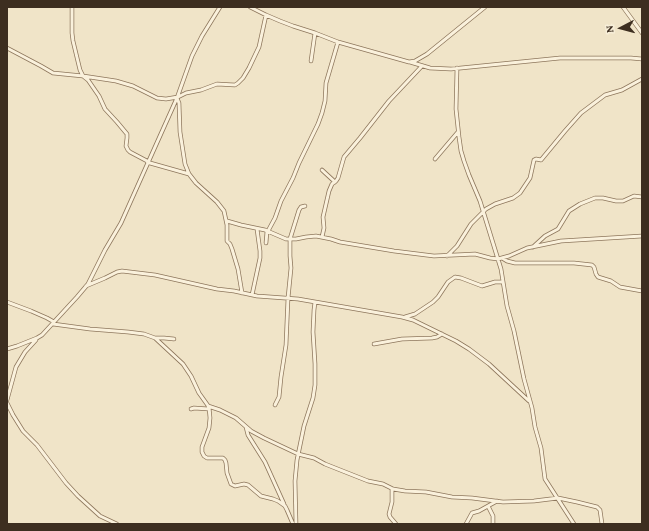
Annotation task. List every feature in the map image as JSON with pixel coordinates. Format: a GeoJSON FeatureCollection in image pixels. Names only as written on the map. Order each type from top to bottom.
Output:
{"type":"FeatureCollection","features":[{"type":"Feature","properties":{"kind":"street"},"geometry":{"type":"LineString","coordinates":[[72,7],[73,41],[83,76],[96,91],[105,109],[127,134],[126,146],[129,152],[147,161],[148,164]]}},
{"type":"Feature","properties":{"kind":"street"},"geometry":{"type":"LineString","coordinates":[[7,348],[17,346],[42,335],[77,298],[86,286],[121,223],[178,98],[189,62],[195,49],[220,7]]}},
{"type":"Feature","properties":{"kind":"street"},"geometry":{"type":"LineString","coordinates":[[250,7],[293,26],[315,32],[338,42],[435,69],[560,58],[642,59]]}},
{"type":"Feature","properties":{"kind":"street"},"geometry":{"type":"LineString","coordinates":[[409,62],[415,61],[427,54],[485,7]]}},
{"type":"Feature","properties":{"kind":"street"},"geometry":{"type":"LineString","coordinates":[[623,7],[642,33]]}},
{"type":"Feature","properties":{"kind":"street"},"geometry":{"type":"LineString","coordinates":[[7,48],[52,73],[99,78],[126,83],[159,98],[178,98],[186,93],[201,90],[217,84],[235,85],[238,83],[249,68],[259,47],[266,15]]}},
{"type":"Feature","properties":{"kind":"street"},"geometry":{"type":"LineString","coordinates":[[312,61],[315,32]]}},
{"type":"Feature","properties":{"kind":"street"},"geometry":{"type":"LineString","coordinates":[[266,243],[268,231],[322,113],[325,101],[326,83],[338,42]]}},
{"type":"Feature","properties":{"kind":"street"},"geometry":{"type":"LineString","coordinates":[[322,237],[324,228],[323,217],[330,187],[338,178],[341,163],[345,154],[360,138],[389,101],[422,66]]}},
{"type":"Feature","properties":{"kind":"street"},"geometry":{"type":"LineString","coordinates":[[457,68],[455,99],[456,116],[464,161],[500,258],[502,282],[541,448],[545,479],[574,524]]}},
{"type":"Feature","properties":{"kind":"street"},"geometry":{"type":"LineString","coordinates":[[447,256],[457,246],[471,224],[484,212],[495,204],[513,198],[520,193],[530,178],[535,160],[541,160],[581,113],[605,95],[622,90],[642,79]]}},
{"type":"Feature","properties":{"kind":"street"},"geometry":{"type":"LineString","coordinates":[[178,98],[180,132],[185,164],[189,174],[196,184],[224,211],[227,221],[227,241],[232,249],[238,269],[242,293]]}},
{"type":"Feature","properties":{"kind":"street"},"geometry":{"type":"LineString","coordinates":[[435,159],[458,132]]}},
{"type":"Feature","properties":{"kind":"street"},"geometry":{"type":"LineString","coordinates":[[148,164],[150,163],[189,174]]}},
{"type":"Feature","properties":{"kind":"street"},"geometry":{"type":"LineString","coordinates":[[322,170],[335,182]]}},
{"type":"Feature","properties":{"kind":"street"},"geometry":{"type":"LineString","coordinates":[[533,247],[545,236],[558,229],[569,211],[580,204],[596,198],[623,201],[637,196],[642,196]]}},
{"type":"Feature","properties":{"kind":"street"},"geometry":{"type":"LineString","coordinates":[[275,405],[279,396],[286,345],[288,298],[292,268],[290,239],[299,210],[305,206]]}},
{"type":"Feature","properties":{"kind":"street"},"geometry":{"type":"LineString","coordinates":[[227,221],[268,231],[283,238],[290,239],[311,236],[322,237],[340,242],[425,256],[475,254],[500,258],[515,263],[574,263],[592,265],[598,277],[611,281],[620,287],[642,291]]}},
{"type":"Feature","properties":{"kind":"street"},"geometry":{"type":"LineString","coordinates":[[252,295],[260,258],[257,228]]}},
{"type":"Feature","properties":{"kind":"street"},"geometry":{"type":"LineString","coordinates":[[500,258],[509,256],[527,248],[566,240],[642,236]]}},
{"type":"Feature","properties":{"kind":"street"},"geometry":{"type":"LineString","coordinates":[[86,286],[122,271],[155,275],[252,295],[316,302],[413,320],[456,341],[477,355],[509,381],[529,400]]}},
{"type":"Feature","properties":{"kind":"street"},"geometry":{"type":"LineString","coordinates":[[405,318],[415,314],[433,302],[448,282],[456,277],[482,286],[495,282],[502,282]]}},
{"type":"Feature","properties":{"kind":"street"},"geometry":{"type":"LineString","coordinates":[[7,302],[47,318],[53,323],[144,334],[155,338],[174,339]]}},
{"type":"Feature","properties":{"kind":"street"},"geometry":{"type":"LineString","coordinates":[[295,524],[295,481],[297,460],[304,426],[314,392],[315,364],[313,332],[316,302]]}},
{"type":"Feature","properties":{"kind":"street"},"geometry":{"type":"LineString","coordinates":[[374,344],[402,339],[432,338],[442,334]]}},
{"type":"Feature","properties":{"kind":"street"},"geometry":{"type":"LineString","coordinates":[[37,338],[25,352],[16,367],[7,401],[13,415],[23,431],[37,445],[66,483],[78,496],[100,516],[117,524]]}},
{"type":"Feature","properties":{"kind":"street"},"geometry":{"type":"LineString","coordinates":[[155,338],[184,364],[199,393],[209,407],[210,428],[202,447],[204,456],[207,458],[221,458],[225,460],[228,478],[233,486],[244,484],[248,485],[258,495],[276,500],[285,506]]}},
{"type":"Feature","properties":{"kind":"street"},"geometry":{"type":"LineString","coordinates":[[191,409],[209,407],[215,408],[236,418],[246,427],[264,438],[298,454],[314,458],[368,482],[383,484],[392,489],[503,502],[534,501],[558,498],[599,509],[602,524]]}},
{"type":"Feature","properties":{"kind":"street"},"geometry":{"type":"LineString","coordinates":[[246,427],[248,435],[265,462],[295,524]]}},
{"type":"Feature","properties":{"kind":"street"},"geometry":{"type":"LineString","coordinates":[[392,489],[392,502],[389,514],[396,524]]}},
{"type":"Feature","properties":{"kind":"street"},"geometry":{"type":"LineString","coordinates":[[466,524],[472,513],[479,511],[497,501]]}},
{"type":"Feature","properties":{"kind":"street"},"geometry":{"type":"LineString","coordinates":[[488,506],[494,516],[493,524]]}}]}
